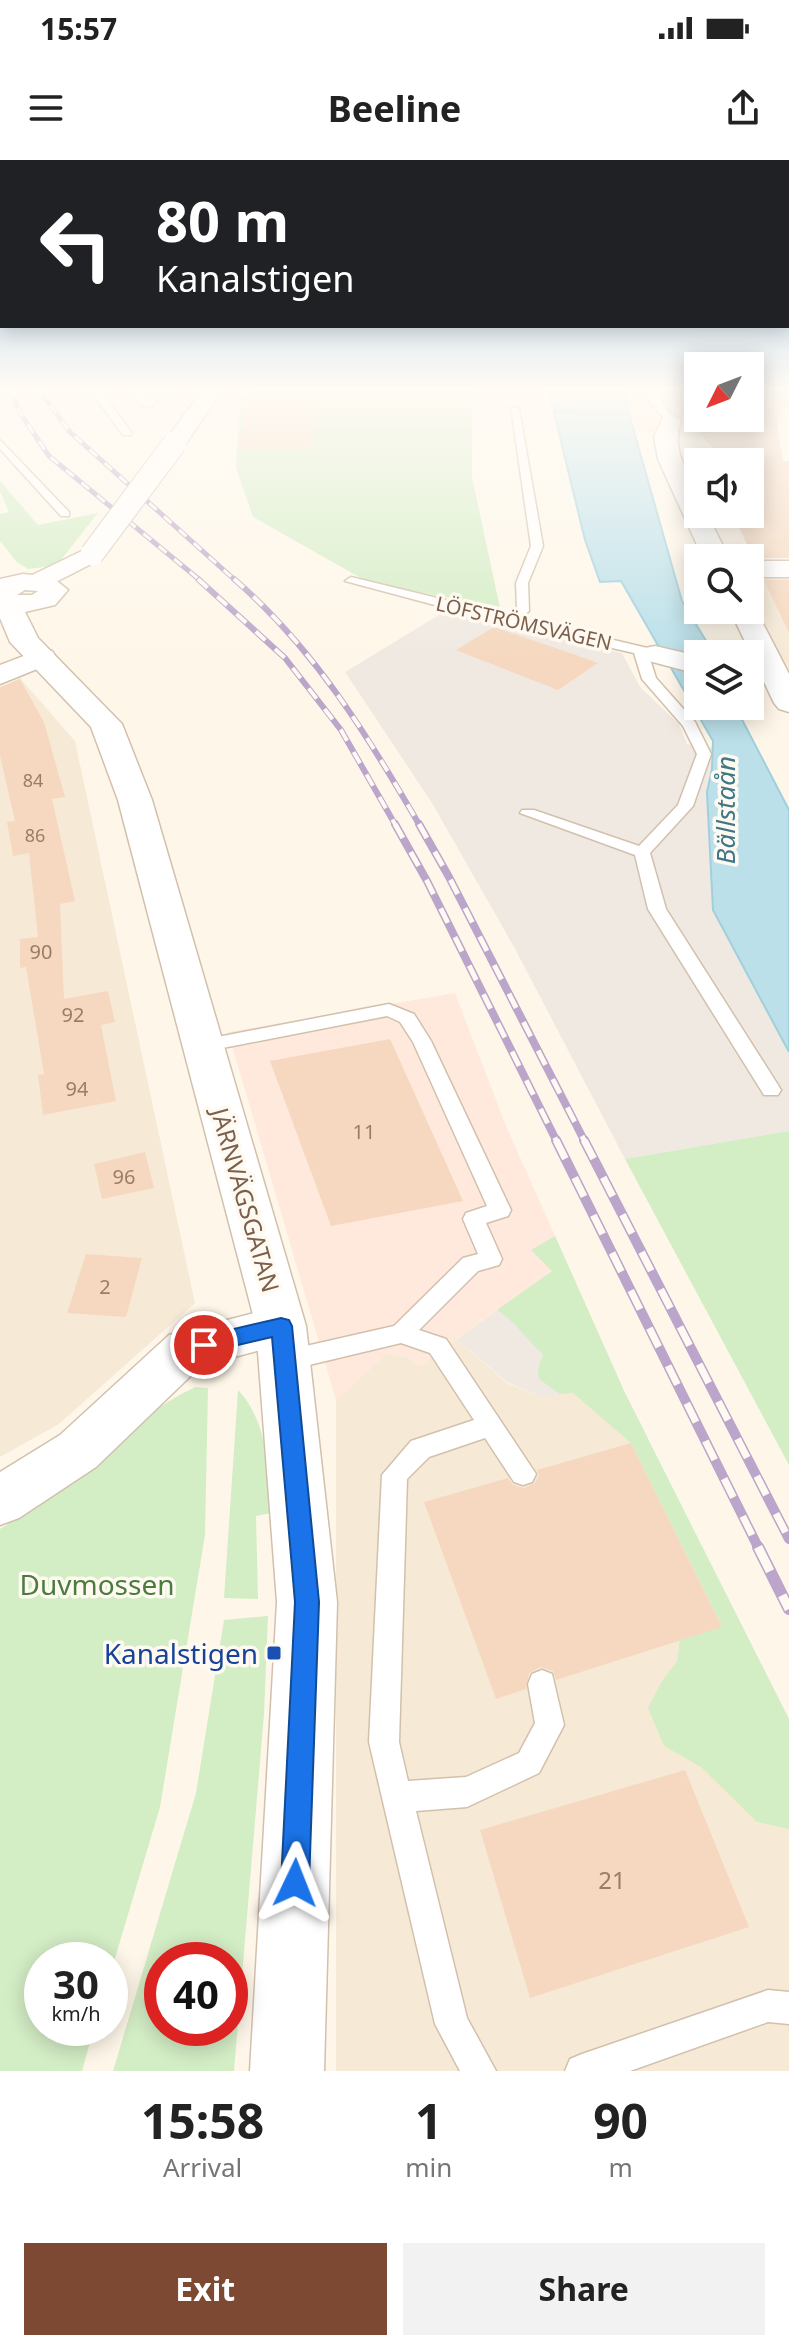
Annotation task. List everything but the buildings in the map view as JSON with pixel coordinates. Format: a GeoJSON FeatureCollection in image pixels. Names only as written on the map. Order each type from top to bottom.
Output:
{"type":"FeatureCollection","features":[{"type":"Feature","properties":{"kind":"street"},"geometry":{"type":"LineString","coordinates":[[0,675],[42,657],[22,588],[79,573],[149,478]]}},
{"type":"Feature","properties":{"kind":"street"},"geometry":{"type":"LineString","coordinates":[[678,478],[709,544]]}},
{"type":"Feature","properties":{"kind":"street"},"geometry":{"type":"LineString","coordinates":[[764,569],[789,569]]}},
{"type":"Feature","properties":{"kind":"street","name":"JÄRNVÄGSGATAN"},"geometry":{"type":"LineString","coordinates":[[22,588],[25,642],[106,724],[135,800],[283,1344],[307,1602],[287,2071]]}},
{"type":"Feature","properties":{"kind":"street"},"geometry":{"type":"LineString","coordinates":[[750,624],[784,695]]}},
{"type":"Feature","properties":{"kind":"street","name":"LÖFSTRÖMSVÄGEN"},"geometry":{"type":"LineString","coordinates":[[648,652],[684,661]]}},
{"type":"Feature","properties":{"kind":"street"},"geometry":{"type":"LineString","coordinates":[[764,685],[784,695]]}},
{"type":"Feature","properties":{"kind":"street"},"geometry":{"type":"LineString","coordinates":[[0,1501],[78,1451],[186,1349],[283,1344]]}},
{"type":"Feature","properties":{"kind":"lane"},"geometry":{"type":"LineString","coordinates":[[32,478],[65,514]]}},
{"type":"Feature","properties":{"kind":"lane"},"geometry":{"type":"LineString","coordinates":[[507,620],[523,611],[522,583],[537,546],[526,478]]}},
{"type":"Feature","properties":{"kind":"lane","name":"LÖFSTRÖMSVÄGEN"},"geometry":{"type":"LineString","coordinates":[[351,581],[648,652]]}},
{"type":"Feature","properties":{"kind":"lane"},"geometry":{"type":"LineString","coordinates":[[642,852],[685,806],[704,754],[690,725],[649,679],[648,652]]}},
{"type":"Feature","properties":{"kind":"lane"},"geometry":{"type":"LineString","coordinates":[[528,813],[642,852]]}},
{"type":"Feature","properties":{"kind":"lane"},"geometry":{"type":"LineString","coordinates":[[642,852],[657,909],[771,1090]]}},
{"type":"Feature","properties":{"kind":"lane"},"geometry":{"type":"LineString","coordinates":[[202,1046],[389,1010],[407,1018],[422,1041],[500,1210],[474,1219],[491,1259],[471,1264],[401,1334]]}},
{"type":"Feature","properties":{"kind":"lane"},"geometry":{"type":"LineString","coordinates":[[283,1344],[401,1334],[438,1346],[523,1474]]}},
{"type":"Feature","properties":{"kind":"lane"},"geometry":{"type":"LineString","coordinates":[[479,2071],[452,2024],[384,1742],[395,1475],[420,1449],[491,1425]]}},
{"type":"Feature","properties":{"kind":"lane"},"geometry":{"type":"LineString","coordinates":[[398,1797],[467,1792],[529,1763],[550,1725],[542,1684]]}},
{"type":"Feature","properties":{"kind":"lane"},"geometry":{"type":"LineString","coordinates":[[582,2071],[768,2006],[789,2008]]}},
{"type":"Feature","properties":{"kind":"shaded area"},"geometry":{"type":"Polygon","coordinates":[[[789,562],[789,687],[759,624],[764,624],[764,563],[789,562]]]}},
{"type":"Feature","properties":{"kind":"shaded area"},"geometry":{"type":"Polygon","coordinates":[[[444,612],[622,653],[640,687],[679,724],[687,744],[715,748],[712,769],[774,1020],[789,1052],[789,1131],[625,1159],[514,947],[432,803],[345,672],[444,612]]]}},
{"type":"Feature","properties":{"kind":"shaded area"},"geometry":{"type":"Polygon","coordinates":[[[20,678],[75,741],[195,1303],[59,1424],[0,1457],[0,688],[20,678]]]}},
{"type":"Feature","properties":{"kind":"shaded area"},"geometry":{"type":"Polygon","coordinates":[[[455,993],[506,1126],[555,1236],[532,1250],[553,1270],[419,1366],[407,1357],[387,1354],[336,1400],[228,1032],[455,993]]]}},
{"type":"Feature","properties":{"kind":"shaded area"},"geometry":{"type":"Polygon","coordinates":[[[555,1236],[648,1438],[631,1443],[573,1393],[542,1397],[507,1382],[457,1339],[552,1271],[531,1250],[555,1236]]]}},
{"type":"Feature","properties":{"kind":"shaded area"},"geometry":{"type":"Polygon","coordinates":[[[457,1339],[507,1383],[542,1397],[573,1392],[631,1443],[789,1719],[789,2071],[336,2071],[336,1400],[387,1353],[407,1357],[419,1366],[457,1339]]]}},
{"type":"Feature","properties":{"kind":"green space"},"geometry":{"type":"Polygon","coordinates":[[[240,478],[472,478],[500,608],[368,582],[253,517],[240,478]]]}},
{"type":"Feature","properties":{"kind":"green space"},"geometry":{"type":"Polygon","coordinates":[[[0,481],[38,525],[98,513],[60,561],[51,566],[28,569],[17,562],[0,541],[0,514],[9,512],[0,491],[0,481]]]}},
{"type":"Feature","properties":{"kind":"green space"},"geometry":{"type":"Polygon","coordinates":[[[789,1131],[789,1465],[625,1159],[789,1131]]]}},
{"type":"Feature","properties":{"kind":"green space"},"geometry":{"type":"Polygon","coordinates":[[[555,1236],[625,1393],[789,1719],[789,1829],[757,1822],[701,1767],[664,1746],[648,1708],[677,1661],[680,1640],[722,1626],[631,1443],[573,1393],[560,1394],[539,1379],[538,1369],[543,1354],[497,1310],[552,1271],[531,1250],[555,1236]]]}},
{"type":"Feature","properties":{"kind":"green space","name":"Duvmossen"},"geometry":{"type":"Polygon","coordinates":[[[195,1387],[208,1388],[205,1535],[160,1807],[120,1942],[24,1942],[24,2046],[89,2046],[82,2071],[0,2071],[0,1529],[169,1401],[195,1387]]]}},
{"type":"Feature","properties":{"kind":"green space"},"geometry":{"type":"Polygon","coordinates":[[[238,1390],[248,1402],[261,1431],[269,1480],[272,1513],[256,1516],[258,1599],[224,1598],[238,1390]]]}},
{"type":"Feature","properties":{"kind":"green space"},"geometry":{"type":"Polygon","coordinates":[[[268,1616],[264,1714],[245,1942],[152,1942],[196,1793],[224,1620],[268,1616]]]}},
{"type":"Feature","properties":{"kind":"green space"},"geometry":{"type":"Polygon","coordinates":[[[144,1967],[144,2046],[236,2046],[234,2071],[113,2071],[120,2046],[128,2046],[128,2021],[144,1967]]]}},
{"type":"Feature","properties":{"kind":"water"},"geometry":{"type":"Polygon","coordinates":[[[570,478],[647,478],[684,604],[684,624],[696,624],[706,640],[684,640],[684,691],[621,581],[600,582],[585,540],[570,478]]]}},
{"type":"Feature","properties":{"kind":"water","name":"Bällstaån"},"geometry":{"type":"Polygon","coordinates":[[[701,720],[742,720],[789,810],[789,1052],[713,910],[707,792],[713,741],[701,720]]]}},
{"type":"Feature","properties":{"kind":"railway"},"geometry":{"type":"LineString","coordinates":[[76,478],[201,581]]}},
{"type":"Feature","properties":{"kind":"railway"},"geometry":{"type":"LineString","coordinates":[[121,478],[236,581]]}},
{"type":"Feature","properties":{"kind":"railway"},"geometry":{"type":"LineString","coordinates":[[198,579],[285,658],[341,730],[396,826]]}},
{"type":"Feature","properties":{"kind":"railway"},"geometry":{"type":"LineString","coordinates":[[234,579],[290,634],[338,695],[420,826]]}},
{"type":"Feature","properties":{"kind":"railway"},"geometry":{"type":"LineString","coordinates":[[395,824],[427,881],[557,1142]]}},
{"type":"Feature","properties":{"kind":"railway"},"geometry":{"type":"LineString","coordinates":[[419,824],[585,1142]]}},
{"type":"Feature","properties":{"kind":"railway"},"geometry":{"type":"LineString","coordinates":[[556,1140],[759,1549]]}},
{"type":"Feature","properties":{"kind":"railway"},"geometry":{"type":"LineString","coordinates":[[584,1140],[789,1539]]}},
{"type":"Feature","properties":{"kind":"railway"},"geometry":{"type":"LineString","coordinates":[[759,1549],[789,1609]]}},
{"type":"Feature","properties":{"kind":"place","name":"Kanalstigen"},"geometry":{"type":"Point","coordinates":[274,1653]}},
{"type":"Feature","properties":{"kind":"route"},"geometry":{"type":"LineString","coordinates":[[204,1345],[281,1326],[307,1602],[295,1883]]}}]}
